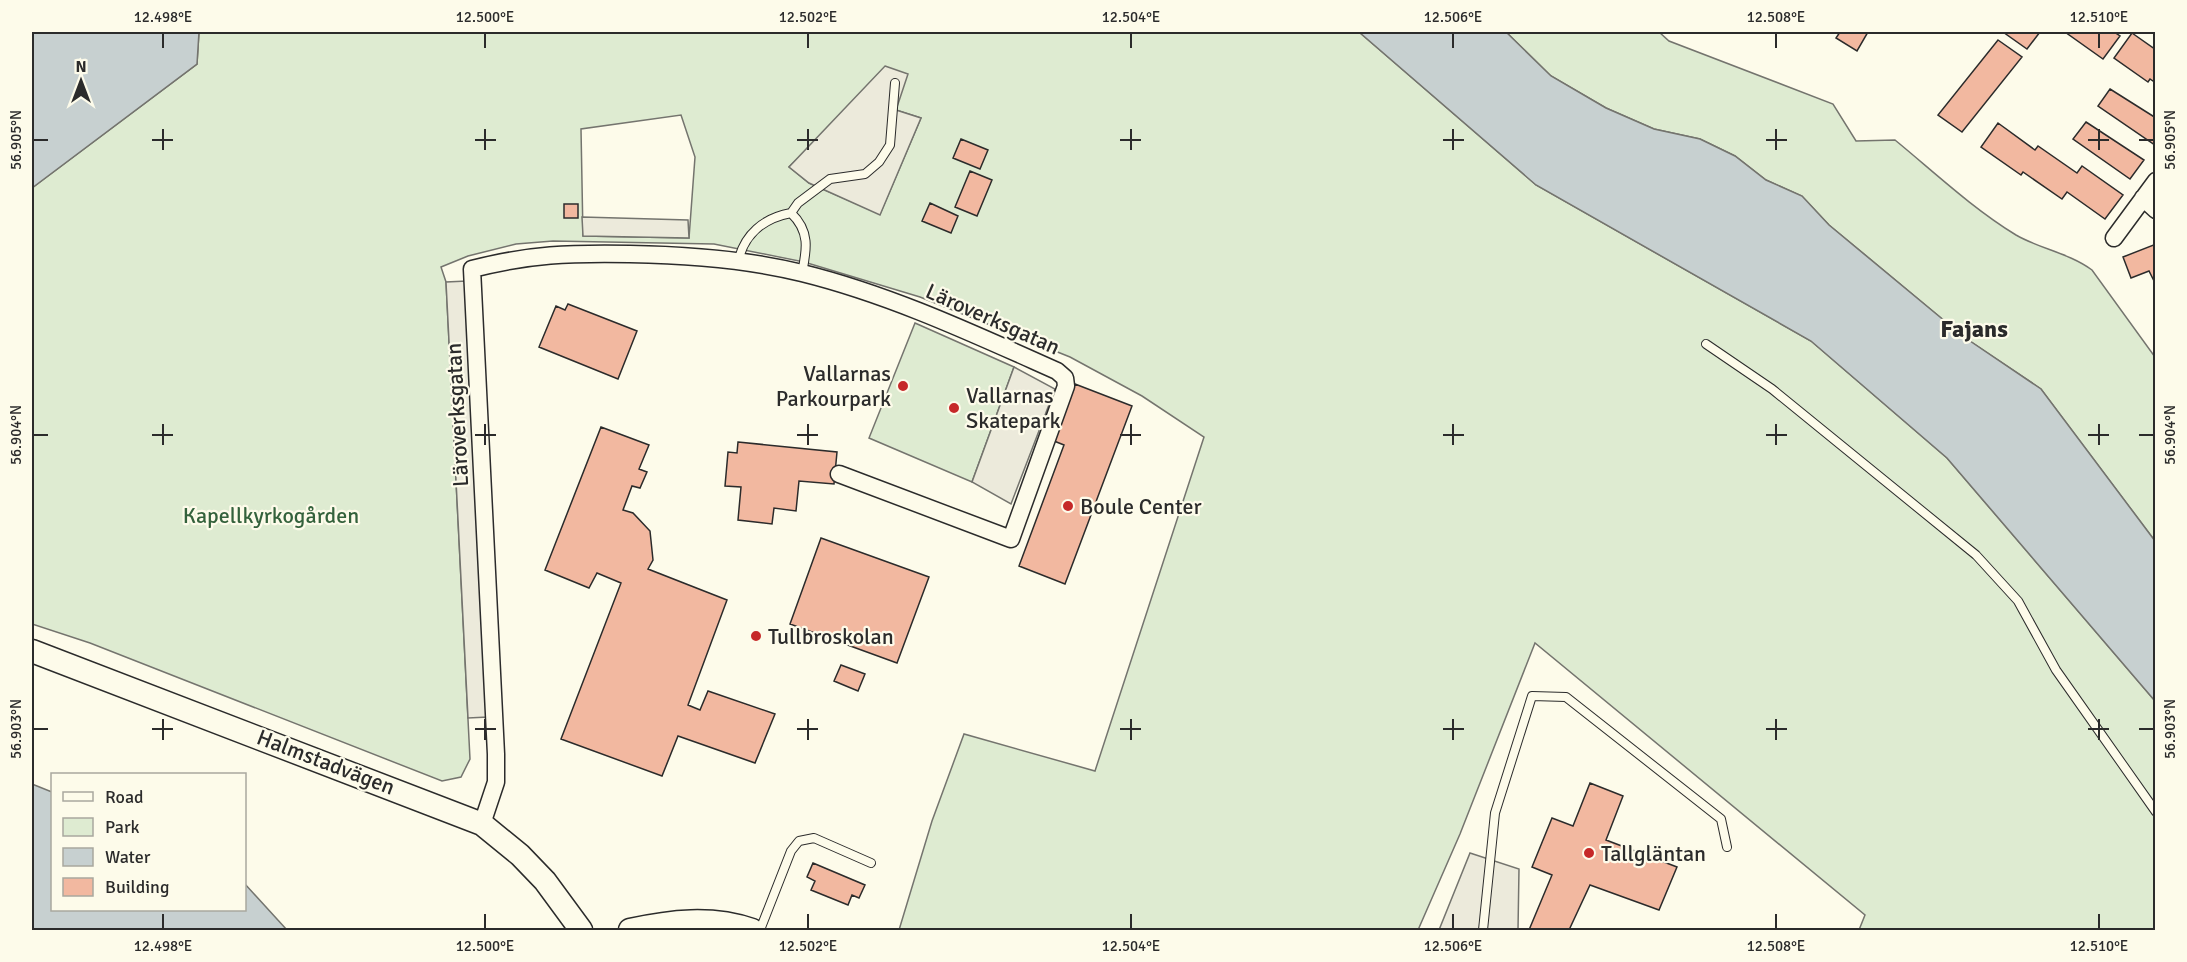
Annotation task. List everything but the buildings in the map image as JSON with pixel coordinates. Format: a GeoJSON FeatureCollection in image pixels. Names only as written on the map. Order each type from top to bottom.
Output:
{"type":"FeatureCollection","features":[{"type":"Feature","properties":{"kind":"main road","name":"Halmstadvägen"},"geometry":{"type":"LineString","coordinates":[[32,651],[482,824],[520,855],[545,881],[581,930]]}},
{"type":"Feature","properties":{"kind":"main road"},"geometry":{"type":"LineString","coordinates":[[630,930],[670,922],[752,930]]}},
{"type":"Feature","properties":{"kind":"street"},"geometry":{"type":"LineString","coordinates":[[2114,237],[2156,181]]}},
{"type":"Feature","properties":{"kind":"street"},"geometry":{"type":"LineString","coordinates":[[2143,198],[2156,210]]}},
{"type":"Feature","properties":{"kind":"street","name":"Läroverksgatan"},"geometry":{"type":"LineString","coordinates":[[482,824],[496,782],[496,754],[472,269],[498,261],[563,253],[686,255],[802,273],[878,295],[951,323],[1057,371],[1065,378],[1066,386],[1011,540],[839,474]]}},
{"type":"Feature","properties":{"kind":"lane"},"geometry":{"type":"LineString","coordinates":[[738,263],[741,246],[752,232],[772,216],[791,213],[798,203],[830,179],[865,174],[879,162],[890,145],[895,83]]}},
{"type":"Feature","properties":{"kind":"lane"},"geometry":{"type":"LineString","coordinates":[[791,213],[800,221],[806,233],[802,273]]}},
{"type":"Feature","properties":{"kind":"lane"},"geometry":{"type":"LineString","coordinates":[[1706,344],[1772,388],[1976,555],[2018,601],[2056,670],[2156,812]]}},
{"type":"Feature","properties":{"kind":"lane"},"geometry":{"type":"LineString","coordinates":[[1483,930],[1495,813],[1532,696],[1566,697],[1721,819],[1727,847]]}},
{"type":"Feature","properties":{"kind":"lane"},"geometry":{"type":"LineString","coordinates":[[760,930],[791,851],[799,841],[814,838],[871,863]]}},
{"type":"Feature","properties":{"kind":"green space","name":"Kapellkyrkogården"},"geometry":{"type":"Polygon","coordinates":[[[199,32],[1359,32],[1536,185],[1811,341],[1947,458],[2155,701],[2155,930],[1859,930],[1865,915],[1535,643],[1460,834],[1418,930],[899,930],[932,821],[964,734],[1095,771],[1204,437],[1142,396],[1070,357],[920,297],[804,262],[714,244],[553,241],[516,244],[468,256],[441,267],[446,282],[470,759],[461,777],[442,781],[90,643],[32,624],[32,188],[197,64],[199,32]],[[896,110],[819,138],[789,167],[809,183],[880,214],[921,118],[896,110]],[[681,115],[581,129],[583,236],[689,238],[695,157],[681,115]]]}},
{"type":"Feature","properties":{"kind":"green space"},"geometry":{"type":"Polygon","coordinates":[[[1506,32],[1659,32],[1669,41],[1833,104],[1856,141],[1895,140],[1969,202],[2016,235],[2074,259],[2092,270],[2155,357],[2155,541],[2041,389],[1964,337],[1829,225],[1802,196],[1766,180],[1735,156],[1700,139],[1654,129],[1606,108],[1551,76],[1506,32]]]}},
{"type":"Feature","properties":{"kind":"green space","name":"Vallarnas Skatepark"},"geometry":{"type":"Polygon","coordinates":[[[915,323],[1014,367],[972,482],[869,438],[915,323]]]}},
{"type":"Feature","properties":{"kind":"shaded area"},"geometry":{"type":"Polygon","coordinates":[[[885,66],[908,74],[896,110],[921,118],[880,215],[809,183],[789,167],[885,66]]]}},
{"type":"Feature","properties":{"kind":"shaded area"},"geometry":{"type":"Polygon","coordinates":[[[582,217],[688,220],[689,238],[583,236],[582,217]]]}},
{"type":"Feature","properties":{"kind":"shaded area"},"geometry":{"type":"Polygon","coordinates":[[[467,281],[488,717],[468,718],[446,282],[467,281]]]}},
{"type":"Feature","properties":{"kind":"shaded area"},"geometry":{"type":"Polygon","coordinates":[[[1014,367],[1055,389],[1011,504],[972,482],[1014,367]]]}},
{"type":"Feature","properties":{"kind":"shaded area"},"geometry":{"type":"Polygon","coordinates":[[[1470,853],[1519,869],[1518,930],[1439,930],[1470,853]]]}},
{"type":"Feature","properties":{"kind":"water"},"geometry":{"type":"Polygon","coordinates":[[[32,32],[199,32],[197,64],[32,188],[32,32]]]}},
{"type":"Feature","properties":{"kind":"water"},"geometry":{"type":"Polygon","coordinates":[[[1359,32],[1506,32],[1551,76],[1606,108],[1654,129],[1700,139],[1735,156],[1766,180],[1802,196],[1829,225],[1964,337],[2041,389],[2155,541],[2155,701],[1947,458],[1811,341],[1536,185],[1359,32]]]}},
{"type":"Feature","properties":{"kind":"water"},"geometry":{"type":"Polygon","coordinates":[[[32,784],[51,792],[51,911],[246,911],[246,885],[287,930],[32,930],[32,784]]]}},
{"type":"Feature","properties":{"kind":"place","name":"Vallarnas Parkourpark"},"geometry":{"type":"Point","coordinates":[903,386]}},
{"type":"Feature","properties":{"kind":"place","name":"Vallarnas Skatepark"},"geometry":{"type":"Point","coordinates":[954,408]}},
{"type":"Feature","properties":{"kind":"place","name":"Boule Center"},"geometry":{"type":"Point","coordinates":[1068,506]}},
{"type":"Feature","properties":{"kind":"place","name":"Tullbroskolan"},"geometry":{"type":"Point","coordinates":[756,636]}},
{"type":"Feature","properties":{"kind":"place","name":"Tallgläntan"},"geometry":{"type":"Point","coordinates":[1589,853]}},
{"type":"Feature","properties":{"kind":"district","name":"Fajans"},"geometry":{"type":"Point","coordinates":[1974,329]}}]}
